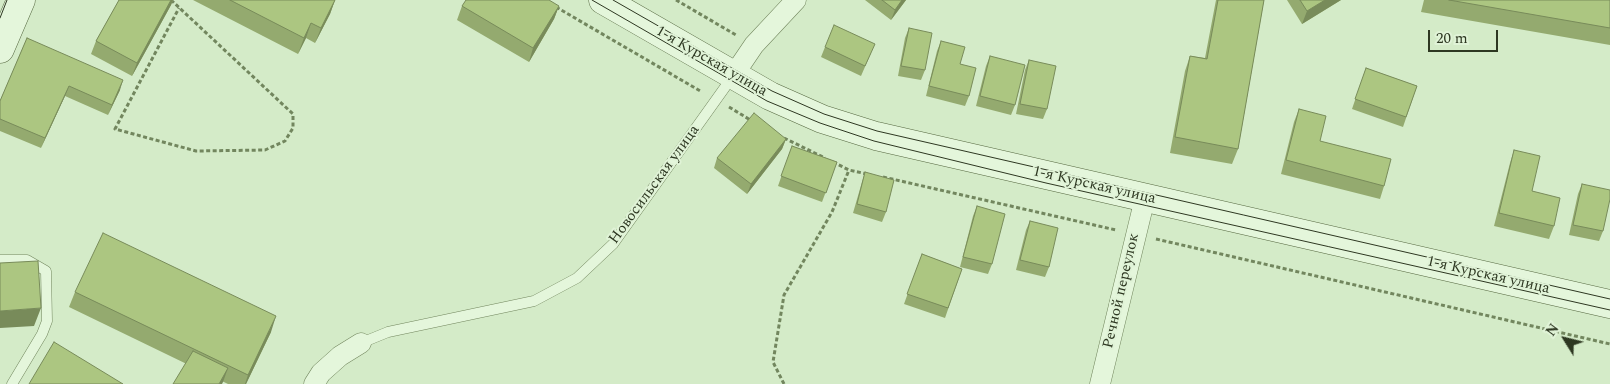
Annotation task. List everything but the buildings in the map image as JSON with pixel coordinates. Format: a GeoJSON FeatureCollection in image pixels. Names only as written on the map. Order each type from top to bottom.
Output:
{"type":"FeatureCollection","features":[{"type":"Feature","properties":{"kind":"main road"},"geometry":{"type":"LineString","coordinates":[[0,49],[21,0]]}},
{"type":"Feature","properties":{"kind":"main road","name":"1-я Курская улица"},"geometry":{"type":"LineString","coordinates":[[603,0],[770,96],[822,119],[876,136],[1610,304]]}},
{"type":"Feature","properties":{"kind":"street","name":"Новосильская улица"},"geometry":{"type":"LineString","coordinates":[[733,76],[754,46],[796,0]]}},
{"type":"Feature","properties":{"kind":"street","name":"Речной переулок"},"geometry":{"type":"LineString","coordinates":[[1100,384],[1145,198]]}},
{"type":"Feature","properties":{"kind":"street","name":"Новосильская улица"},"geometry":{"type":"LineString","coordinates":[[314,384],[321,373],[340,356],[361,343]]}},
{"type":"Feature","properties":{"kind":"lane","name":"Новосильская улица"},"geometry":{"type":"LineString","coordinates":[[361,343],[388,332],[534,301],[577,278],[613,244],[733,76]]}},
{"type":"Feature","properties":{"kind":"lane"},"geometry":{"type":"LineString","coordinates":[[0,260],[27,260],[46,271],[47,321],[42,334],[12,384]]}},
{"type":"Feature","properties":{"kind":"path"},"geometry":{"type":"LineString","coordinates":[[171,0],[293,114],[293,128],[285,141],[264,150],[196,151],[115,129],[179,8]]}},
{"type":"Feature","properties":{"kind":"path"},"geometry":{"type":"LineString","coordinates":[[676,0],[754,46]]}},
{"type":"Feature","properties":{"kind":"path"},"geometry":{"type":"LineString","coordinates":[[554,5],[716,100]]}},
{"type":"Feature","properties":{"kind":"path"},"geometry":{"type":"LineString","coordinates":[[784,384],[773,362],[784,295],[832,212],[849,170]]}},
{"type":"Feature","properties":{"kind":"tram line"},"geometry":{"type":"LineString","coordinates":[[0,18],[7,0]]}},
{"type":"Feature","properties":{"kind":"tram line"},"geometry":{"type":"LineString","coordinates":[[592,0],[767,101],[820,123],[874,141],[1046,183],[1610,310]]}},
{"type":"Feature","properties":{"kind":"tram line"},"geometry":{"type":"LineString","coordinates":[[613,0],[772,91],[824,114],[877,131],[1610,299]]}}]}
